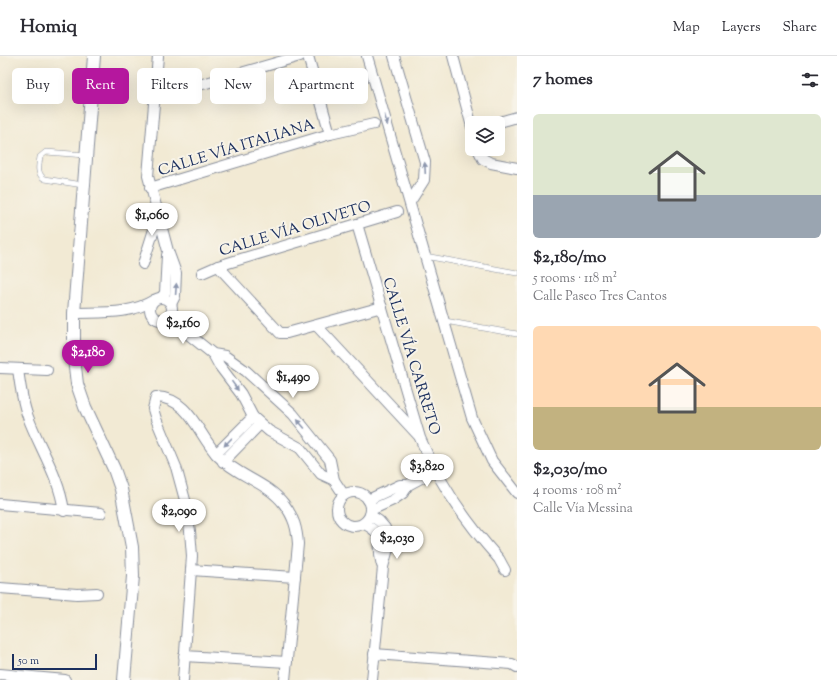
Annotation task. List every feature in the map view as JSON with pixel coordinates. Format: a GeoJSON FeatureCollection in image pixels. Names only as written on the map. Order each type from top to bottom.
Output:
{"type":"FeatureCollection","features":[{"type":"Feature","properties":{"kind":"street"},"geometry":{"type":"LineString","coordinates":[[94,56],[74,313],[74,358],[77,384],[85,408],[114,468],[121,489],[132,547],[133,576],[124,680]]}},
{"type":"Feature","properties":{"kind":"street","name":"CALLE VÍA ITALIANA"},"geometry":{"type":"LineString","coordinates":[[157,68],[158,56]]}},
{"type":"Feature","properties":{"kind":"street"},"geometry":{"type":"LineString","coordinates":[[202,84],[300,56]]}},
{"type":"Feature","properties":{"kind":"street","name":"CALLE VÍA ITALIANA"},"geometry":{"type":"LineString","coordinates":[[308,56],[330,134]]}},
{"type":"Feature","properties":{"kind":"street"},"geometry":{"type":"LineString","coordinates":[[367,56],[472,418],[481,439],[500,472],[517,493]]}},
{"type":"Feature","properties":{"kind":"street"},"geometry":{"type":"LineString","coordinates":[[394,56],[425,162],[424,180],[410,202]]}},
{"type":"Feature","properties":{"kind":"street"},"geometry":{"type":"LineString","coordinates":[[453,56],[469,116]]}},
{"type":"Feature","properties":{"kind":"street","name":"CALLE VÍA ITALIANA"},"geometry":{"type":"LineString","coordinates":[[154,104],[148,176],[158,217],[176,273],[175,296],[171,304]]}},
{"type":"Feature","properties":{"kind":"street"},"geometry":{"type":"LineString","coordinates":[[505,120],[517,117]]}},
{"type":"Feature","properties":{"kind":"street","name":"CALLE VÍA ITALIANA"},"geometry":{"type":"LineString","coordinates":[[150,188],[330,134],[374,124]]}},
{"type":"Feature","properties":{"kind":"street"},"geometry":{"type":"LineString","coordinates":[[482,156],[483,159],[492,163],[517,168]]}},
{"type":"Feature","properties":{"kind":"street","name":"CALLE VÍA OLIVETO"},"geometry":{"type":"LineString","coordinates":[[202,273],[218,266],[397,212]]}},
{"type":"Feature","properties":{"kind":"street"},"geometry":{"type":"LineString","coordinates":[[142,264],[158,217]]}},
{"type":"Feature","properties":{"kind":"street","name":"CALLE VÍA CARRETO"},"geometry":{"type":"LineString","coordinates":[[358,224],[420,438],[434,471],[454,503],[499,559],[504,570]]}},
{"type":"Feature","properties":{"kind":"street","name":"CALLE VÍA ITALIANA"},"geometry":{"type":"LineString","coordinates":[[158,299],[165,293],[168,251]]}},
{"type":"Feature","properties":{"kind":"street"},"geometry":{"type":"LineString","coordinates":[[218,266],[280,333],[287,333],[382,307]]}},
{"type":"Feature","properties":{"kind":"street"},"geometry":{"type":"LineString","coordinates":[[74,313],[125,311],[142,307],[158,299],[171,304],[172,312],[168,318],[161,321],[125,311]]}},
{"type":"Feature","properties":{"kind":"street"},"geometry":{"type":"LineString","coordinates":[[154,319],[149,310],[158,299]]}},
{"type":"Feature","properties":{"kind":"street"},"geometry":{"type":"LineString","coordinates":[[168,318],[213,354],[219,366],[241,394],[256,421],[289,440],[308,456],[320,474],[334,480]]}},
{"type":"Feature","properties":{"kind":"street"},"geometry":{"type":"LineString","coordinates":[[316,325],[420,438]]}},
{"type":"Feature","properties":{"kind":"street"},"geometry":{"type":"LineString","coordinates":[[213,354],[225,356],[231,360],[258,381],[293,414],[330,460],[334,480],[344,495]]}},
{"type":"Feature","properties":{"kind":"street"},"geometry":{"type":"LineString","coordinates":[[0,368],[47,370]]}},
{"type":"Feature","properties":{"kind":"street"},"geometry":{"type":"LineString","coordinates":[[18,369],[21,394],[27,416],[56,475],[62,492],[64,511]]}},
{"type":"Feature","properties":{"kind":"street"},"geometry":{"type":"LineString","coordinates":[[183,680],[191,570],[190,536],[185,500],[176,467],[153,409],[156,397],[167,398],[178,404],[197,425],[220,458],[235,471],[274,493],[292,515],[296,527],[298,544],[285,680]]}},
{"type":"Feature","properties":{"kind":"street"},"geometry":{"type":"LineString","coordinates":[[220,458],[256,421]]}},
{"type":"Feature","properties":{"kind":"street"},"geometry":{"type":"LineString","coordinates":[[308,456],[319,446]]}},
{"type":"Feature","properties":{"kind":"street"},"geometry":{"type":"LineString","coordinates":[[368,500],[357,492],[344,495],[336,507],[339,519],[348,526],[354,527],[403,493],[408,485],[434,471]]}},
{"type":"Feature","properties":{"kind":"street"},"geometry":{"type":"LineString","coordinates":[[368,500],[400,484],[408,485]]}},
{"type":"Feature","properties":{"kind":"street"},"geometry":{"type":"LineString","coordinates":[[368,500],[368,516],[371,526],[378,534],[380,558],[383,567],[372,680]]}},
{"type":"Feature","properties":{"kind":"street"},"geometry":{"type":"LineString","coordinates":[[0,504],[64,511],[101,513]]}},
{"type":"Feature","properties":{"kind":"street"},"geometry":{"type":"LineString","coordinates":[[191,570],[295,577]]}},
{"type":"Feature","properties":{"kind":"street"},"geometry":{"type":"LineString","coordinates":[[0,588],[77,594],[98,593]]}},
{"type":"Feature","properties":{"kind":"street"},"geometry":{"type":"LineString","coordinates":[[374,654],[512,664],[517,667]]}},
{"type":"Feature","properties":{"kind":"street"},"geometry":{"type":"LineString","coordinates":[[184,656],[287,662]]}},
{"type":"Feature","properties":{"kind":"street"},"geometry":{"type":"LineString","coordinates":[[0,674],[65,680]]}},
{"type":"Feature","properties":{"kind":"lane"},"geometry":{"type":"LineString","coordinates":[[84,185],[45,179],[40,176],[40,157],[46,152],[86,155]]}},
{"type":"Feature","properties":{"kind":"lane"},"geometry":{"type":"LineString","coordinates":[[426,256],[450,259],[517,273]]}},
{"type":"Feature","properties":{"kind":"lane"},"geometry":{"type":"LineString","coordinates":[[445,321],[517,334]]}}]}
